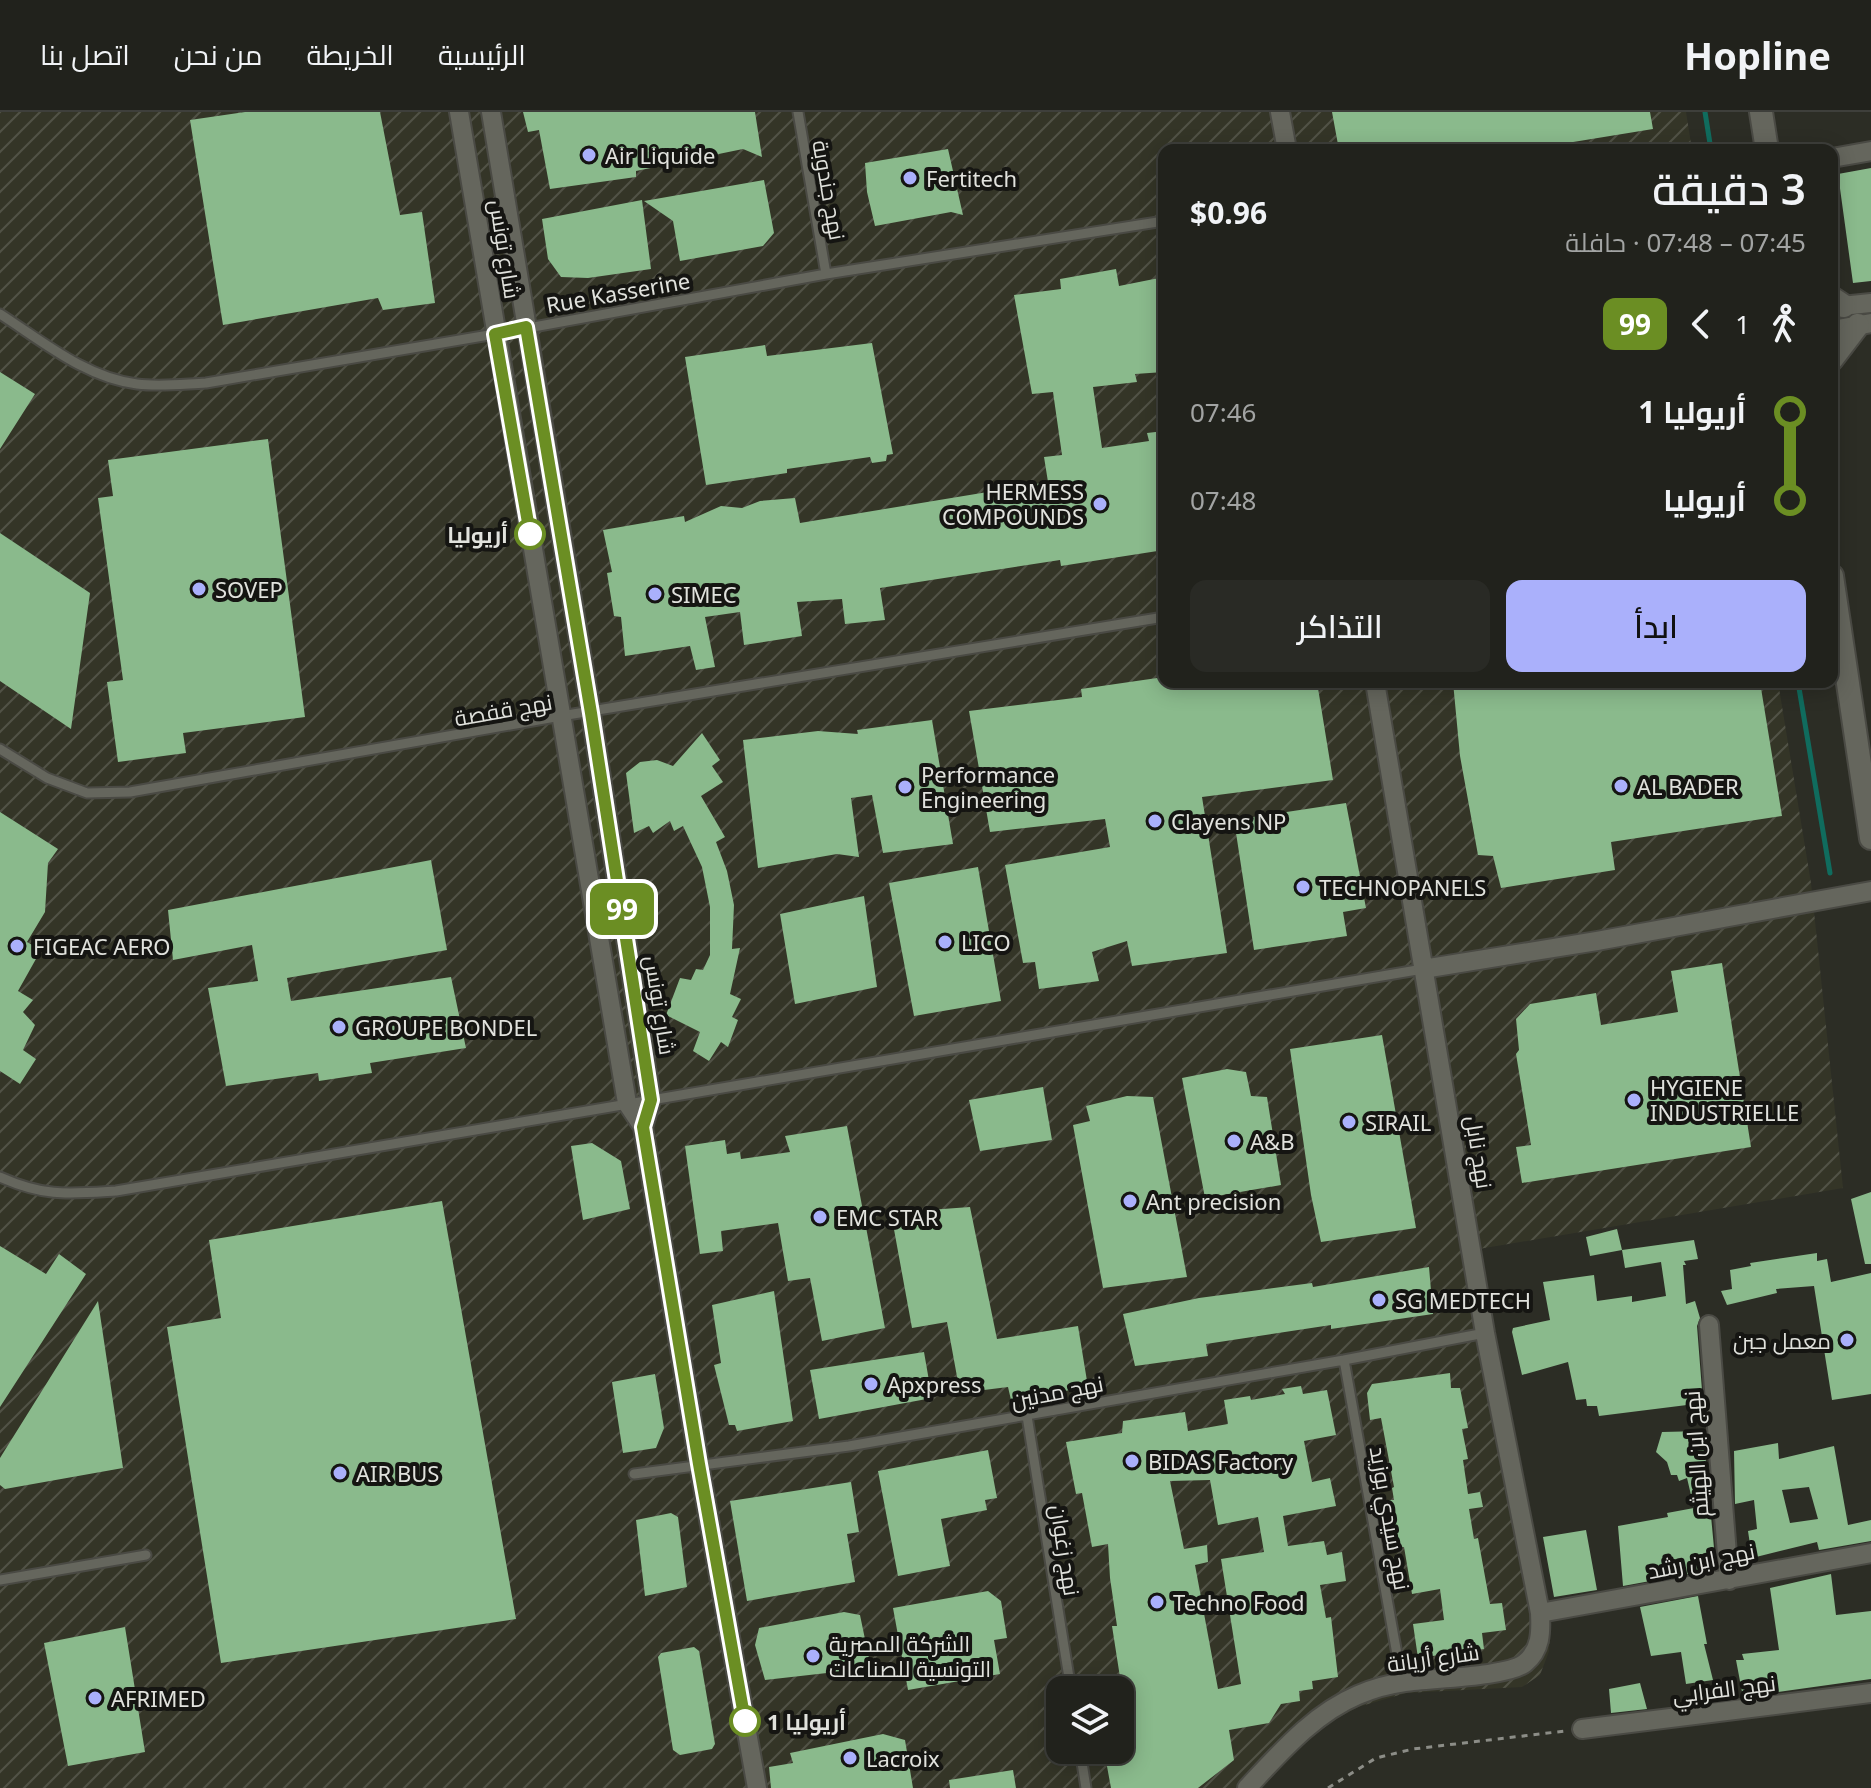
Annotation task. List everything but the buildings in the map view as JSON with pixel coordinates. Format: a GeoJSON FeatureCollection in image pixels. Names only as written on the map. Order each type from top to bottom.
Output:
{"type":"FeatureCollection","features":[{"type":"Feature","properties":{"kind":"street","name":"شارع تونس"},"geometry":{"type":"LineString","coordinates":[[459,112],[627,1103]]}},
{"type":"Feature","properties":{"kind":"street","name":"شارع تونس"},"geometry":{"type":"LineString","coordinates":[[491,112],[591,713],[651,1100]]}},
{"type":"Feature","properties":{"kind":"street"},"geometry":{"type":"LineString","coordinates":[[1280,112],[1286,144]]}},
{"type":"Feature","properties":{"kind":"street"},"geometry":{"type":"LineString","coordinates":[[1761,112],[1766,144]]}},
{"type":"Feature","properties":{"kind":"street"},"geometry":{"type":"LineString","coordinates":[[1838,157],[1871,151]]}},
{"type":"Feature","properties":{"kind":"street"},"geometry":{"type":"LineString","coordinates":[[1838,304],[1871,303]]}},
{"type":"Feature","properties":{"kind":"street"},"geometry":{"type":"LineString","coordinates":[[1838,329],[1865,324]]}},
{"type":"Feature","properties":{"kind":"street"},"geometry":{"type":"LineString","coordinates":[[1838,353],[1865,324]]}},
{"type":"Feature","properties":{"kind":"street"},"geometry":{"type":"LineString","coordinates":[[1838,616],[1871,838]]}},
{"type":"Feature","properties":{"kind":"street","name":"نهج نابل"},"geometry":{"type":"LineString","coordinates":[[1376,688],[1485,1333],[1541,1621]]}},
{"type":"Feature","properties":{"kind":"street"},"geometry":{"type":"LineString","coordinates":[[1423,969],[1871,891]]}},
{"type":"Feature","properties":{"kind":"street"},"geometry":{"type":"LineString","coordinates":[[643,1127],[651,1100]]}},
{"type":"Feature","properties":{"kind":"street"},"geometry":{"type":"LineString","coordinates":[[627,1103],[643,1127],[757,1788]]}},
{"type":"Feature","properties":{"kind":"street","name":"نهج ابن الهيثم"},"geometry":{"type":"LineString","coordinates":[[1709,1325],[1729,1580]]}},
{"type":"Feature","properties":{"kind":"street","name":"نهج ابن رشد"},"geometry":{"type":"LineString","coordinates":[[1541,1621],[1871,1553]]}},
{"type":"Feature","properties":{"kind":"street","name":"شارع أريانة"},"geometry":{"type":"LineString","coordinates":[[1247,1788],[1297,1736],[1333,1708],[1360,1694],[1402,1682],[1515,1669],[1534,1654],[1540,1641],[1541,1621]]}},
{"type":"Feature","properties":{"kind":"street","name":"نهج الفرابي"},"geometry":{"type":"LineString","coordinates":[[1582,1729],[1871,1693]]}},
{"type":"Feature","properties":{"kind":"lane","name":"نهج جندوبة"},"geometry":{"type":"LineString","coordinates":[[798,112],[826,274]]}},
{"type":"Feature","properties":{"kind":"lane","name":"Rue Kasserine"},"geometry":{"type":"LineString","coordinates":[[0,314],[87,369],[116,380],[138,385],[206,383],[826,274],[1158,222]]}},
{"type":"Feature","properties":{"kind":"lane","name":"نهج قفصة"},"geometry":{"type":"LineString","coordinates":[[0,749],[47,778],[87,793],[130,792],[561,716],[1158,618]]}},
{"type":"Feature","properties":{"kind":"lane"},"geometry":{"type":"LineString","coordinates":[[0,1177],[33,1192],[72,1194],[116,1191],[1423,969]]}},
{"type":"Feature","properties":{"kind":"lane","name":"نهج مدنين"},"geometry":{"type":"LineString","coordinates":[[634,1474],[849,1446],[1485,1333]]}},
{"type":"Feature","properties":{"kind":"lane","name":"نهج سيدي بوزيد"},"geometry":{"type":"LineString","coordinates":[[1344,1360],[1402,1682]]}},
{"type":"Feature","properties":{"kind":"lane","name":"نهج زغوان"},"geometry":{"type":"LineString","coordinates":[[1027,1416],[1069,1676]]}},
{"type":"Feature","properties":{"kind":"lane"},"geometry":{"type":"LineString","coordinates":[[0,1580],[146,1555]]}},
{"type":"Feature","properties":{"kind":"lane"},"geometry":{"type":"LineString","coordinates":[[1082,1764],[1086,1788]]}},
{"type":"Feature","properties":{"kind":"path"},"geometry":{"type":"LineString","coordinates":[[1328,1788],[1376,1758],[1413,1749],[1582,1729]]}},
{"type":"Feature","properties":{"kind":"shaded area"},"geometry":{"type":"Polygon","coordinates":[[[0,112],[1686,112],[1691,144],[1158,144],[1158,688],[1779,688],[1811,883],[1843,1188],[1467,1251],[1489,1377],[1551,1616],[1549,1651],[1540,1675],[1522,1687],[1406,1693],[1358,1707],[1334,1720],[1304,1743],[1261,1788],[0,1788],[0,112]]]}},
{"type":"Feature","properties":{"kind":"waterway"},"geometry":{"type":"LineString","coordinates":[[1705,112],[1710,144]]}},
{"type":"Feature","properties":{"kind":"waterway"},"geometry":{"type":"LineString","coordinates":[[1799,688],[1830,873]]}},
{"type":"Feature","properties":{"kind":"bus line","name":"99"},"geometry":{"type":"LineString","coordinates":[[530,534],[495,334],[526,327],[591,713],[651,1100],[643,1127],[745,1721]]}},
{"type":"Feature","properties":{"kind":"place","name":"Air Liquide"},"geometry":{"type":"Point","coordinates":[589,155]}},
{"type":"Feature","properties":{"kind":"place","name":"Fertitech"},"geometry":{"type":"Point","coordinates":[910,178]}},
{"type":"Feature","properties":{"kind":"place","name":"HERMESS COMPOUNDS"},"geometry":{"type":"Point","coordinates":[1100,504]}},
{"type":"Feature","properties":{"kind":"place","name":"أريوليا"},"geometry":{"type":"Point","coordinates":[530,534]}},
{"type":"Feature","properties":{"kind":"place","name":"SOVEP"},"geometry":{"type":"Point","coordinates":[199,589]}},
{"type":"Feature","properties":{"kind":"place","name":"SIMEC"},"geometry":{"type":"Point","coordinates":[655,594]}},
{"type":"Feature","properties":{"kind":"place","name":"AL BADER"},"geometry":{"type":"Point","coordinates":[1621,786]}},
{"type":"Feature","properties":{"kind":"place","name":"Performance Engineering"},"geometry":{"type":"Point","coordinates":[905,787]}},
{"type":"Feature","properties":{"kind":"place","name":"Clayens NP"},"geometry":{"type":"Point","coordinates":[1155,821]}},
{"type":"Feature","properties":{"kind":"place","name":"TECHNOPANELS"},"geometry":{"type":"Point","coordinates":[1303,887]}},
{"type":"Feature","properties":{"kind":"place","name":"LICO"},"geometry":{"type":"Point","coordinates":[945,942]}},
{"type":"Feature","properties":{"kind":"place","name":"FIGEAC AERO"},"geometry":{"type":"Point","coordinates":[17,946]}},
{"type":"Feature","properties":{"kind":"place","name":"GROUPE BONDEL"},"geometry":{"type":"Point","coordinates":[339,1027]}},
{"type":"Feature","properties":{"kind":"place","name":"HYGIENE INDUSTRIELLE"},"geometry":{"type":"Point","coordinates":[1634,1100]}},
{"type":"Feature","properties":{"kind":"place","name":"SIRAIL"},"geometry":{"type":"Point","coordinates":[1349,1122]}},
{"type":"Feature","properties":{"kind":"place","name":"A&B"},"geometry":{"type":"Point","coordinates":[1234,1141]}},
{"type":"Feature","properties":{"kind":"place","name":"Ant precision"},"geometry":{"type":"Point","coordinates":[1130,1201]}},
{"type":"Feature","properties":{"kind":"place","name":"EMC STAR"},"geometry":{"type":"Point","coordinates":[820,1217]}},
{"type":"Feature","properties":{"kind":"place","name":"SG MEDTECH"},"geometry":{"type":"Point","coordinates":[1379,1300]}},
{"type":"Feature","properties":{"kind":"place","name":"معمل جبن"},"geometry":{"type":"Point","coordinates":[1847,1340]}},
{"type":"Feature","properties":{"kind":"place","name":"Apxpress"},"geometry":{"type":"Point","coordinates":[871,1384]}},
{"type":"Feature","properties":{"kind":"place","name":"BIDAS Factory"},"geometry":{"type":"Point","coordinates":[1132,1461]}},
{"type":"Feature","properties":{"kind":"place","name":"AIR BUS"},"geometry":{"type":"Point","coordinates":[340,1473]}},
{"type":"Feature","properties":{"kind":"place","name":"Techno Food"},"geometry":{"type":"Point","coordinates":[1157,1602]}},
{"type":"Feature","properties":{"kind":"place","name":"الشركة المصرية التونسية للصناعات"},"geometry":{"type":"Point","coordinates":[813,1656]}},
{"type":"Feature","properties":{"kind":"place","name":"AFRIMED"},"geometry":{"type":"Point","coordinates":[95,1698]}},
{"type":"Feature","properties":{"kind":"place","name":"أريوليا 1"},"geometry":{"type":"Point","coordinates":[745,1721]}},
{"type":"Feature","properties":{"kind":"place","name":"Lacroix"},"geometry":{"type":"Point","coordinates":[850,1758]}}]}
